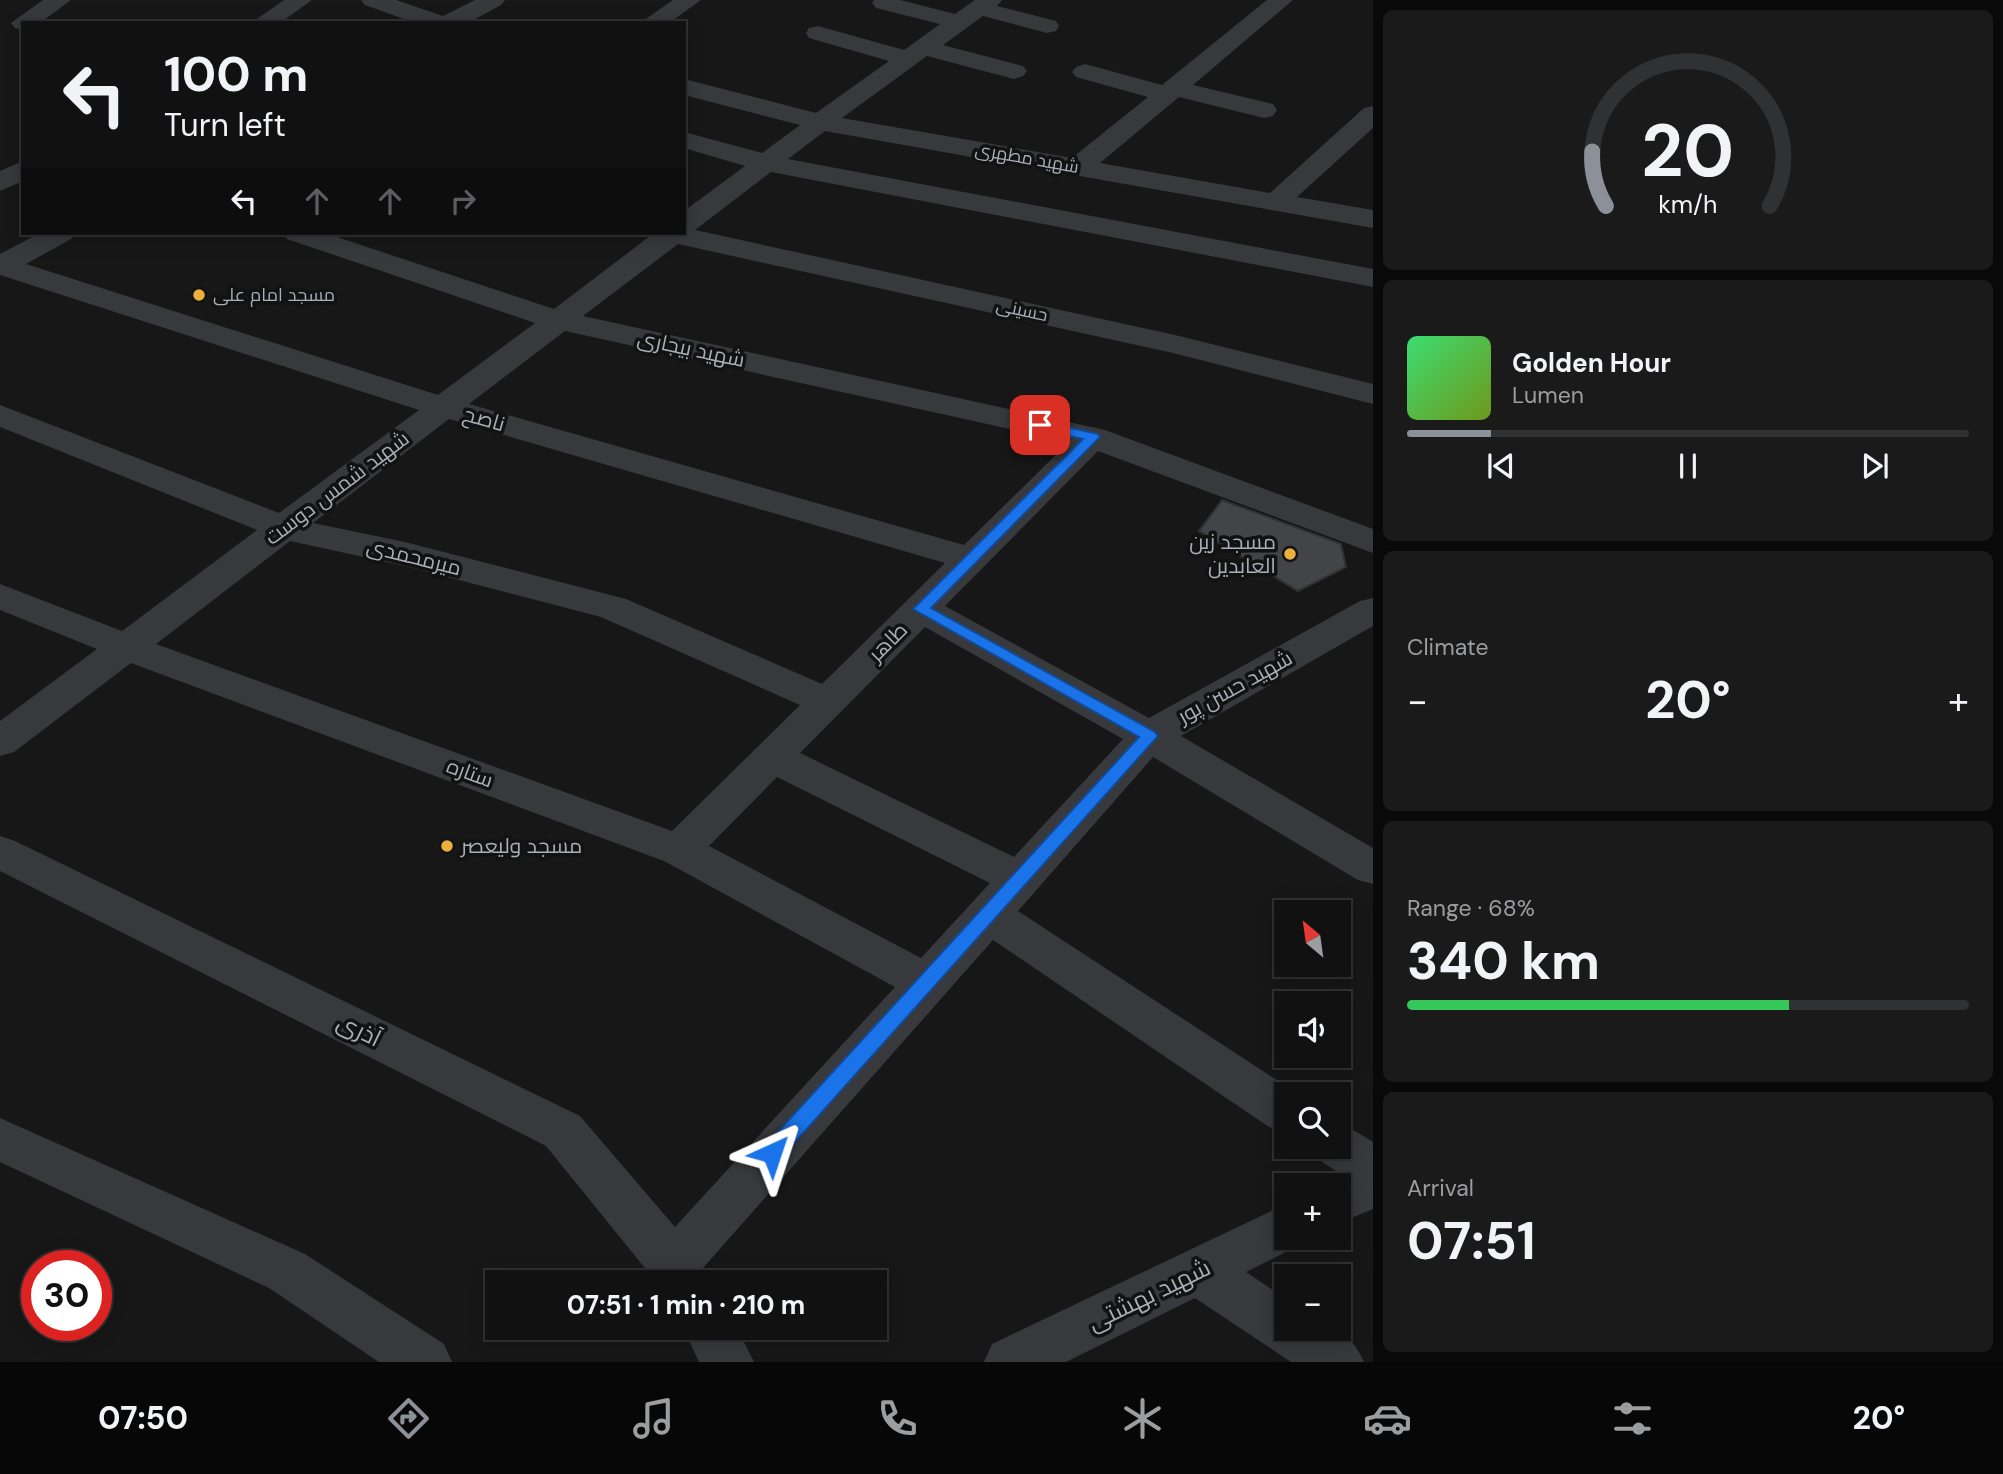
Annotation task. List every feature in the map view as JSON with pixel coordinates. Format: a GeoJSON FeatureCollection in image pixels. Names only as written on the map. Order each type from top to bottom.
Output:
{"type":"FeatureCollection","features":[{"type":"Feature","properties":{"kind":"street"},"geometry":{"type":"LineString","coordinates":[[26,21],[60,0]]}},
{"type":"Feature","properties":{"kind":"street"},"geometry":{"type":"LineString","coordinates":[[266,21],[300,0]]}},
{"type":"Feature","properties":{"kind":"street"},"geometry":{"type":"LineString","coordinates":[[373,0],[433,21]]}},
{"type":"Feature","properties":{"kind":"street"},"geometry":{"type":"LineString","coordinates":[[453,21],[492,0]]}},
{"type":"Feature","properties":{"kind":"street"},"geometry":{"type":"LineString","coordinates":[[655,21],[689,0]]}},
{"type":"Feature","properties":{"kind":"street"},"geometry":{"type":"LineString","coordinates":[[1078,167],[1281,0]]}},
{"type":"Feature","properties":{"kind":"street"},"geometry":{"type":"LineString","coordinates":[[884,4],[976,10],[1047,26]]}},
{"type":"Feature","properties":{"kind":"street","name":"شهید شمس دوست"},"geometry":{"type":"LineString","coordinates":[[686,223],[976,10]]}},
{"type":"Feature","properties":{"kind":"street"},"geometry":{"type":"LineString","coordinates":[[0,37],[21,24]]}},
{"type":"Feature","properties":{"kind":"street"},"geometry":{"type":"LineString","coordinates":[[818,33],[1014,71]]}},
{"type":"Feature","properties":{"kind":"street"},"geometry":{"type":"LineString","coordinates":[[1085,72],[1264,110]]}},
{"type":"Feature","properties":{"kind":"street","name":"شهید مطهری"},"geometry":{"type":"LineString","coordinates":[[686,88],[820,122],[1373,219]]}},
{"type":"Feature","properties":{"kind":"street"},"geometry":{"type":"LineString","coordinates":[[1276,202],[1373,114]]}},
{"type":"Feature","properties":{"kind":"street"},"geometry":{"type":"LineString","coordinates":[[686,141],[766,163],[1373,278]]}},
{"type":"Feature","properties":{"kind":"street"},"geometry":{"type":"LineString","coordinates":[[0,183],[21,170]]}},
{"type":"Feature","properties":{"kind":"street","name":"حسینی"},"geometry":{"type":"LineString","coordinates":[[686,233],[1175,344],[1373,394]]}},
{"type":"Feature","properties":{"kind":"street"},"geometry":{"type":"LineString","coordinates":[[1,266],[57,235]]}},
{"type":"Feature","properties":{"kind":"street","name":"شهید بیجاری"},"geometry":{"type":"LineString","coordinates":[[304,235],[558,320],[1093,437]]}},
{"type":"Feature","properties":{"kind":"street","name":"شهید شمس دوست"},"geometry":{"type":"LineString","coordinates":[[0,742],[670,235]]}},
{"type":"Feature","properties":{"kind":"street","name":"ناصح"},"geometry":{"type":"LineString","coordinates":[[1,266],[443,407],[971,559]]}},
{"type":"Feature","properties":{"kind":"street","name":"میرمحمدی"},"geometry":{"type":"LineString","coordinates":[[0,415],[284,528],[405,554],[613,608],[828,702]]}},
{"type":"Feature","properties":{"kind":"street"},"geometry":{"type":"LineString","coordinates":[[1093,437],[1373,542]]}},
{"type":"Feature","properties":{"kind":"street","name":"طاهر"},"geometry":{"type":"LineString","coordinates":[[679,850],[1093,437]]}},
{"type":"Feature","properties":{"kind":"street","name":"ستاره"},"geometry":{"type":"LineString","coordinates":[[0,596],[127,647],[679,850],[926,982]]}},
{"type":"Feature","properties":{"kind":"street"},"geometry":{"type":"LineString","coordinates":[[921,609],[1149,736],[1373,868]]}},
{"type":"Feature","properties":{"kind":"street","name":"شهید حسن پور"},"geometry":{"type":"LineString","coordinates":[[682,1270],[926,982],[1149,736],[1373,610]]}},
{"type":"Feature","properties":{"kind":"street"},"geometry":{"type":"LineString","coordinates":[[772,757],[1020,879]]}},
{"type":"Feature","properties":{"kind":"street","name":"آذری"},"geometry":{"type":"LineString","coordinates":[[0,852],[563,1131],[677,1270]]}},
{"type":"Feature","properties":{"kind":"street"},"geometry":{"type":"LineString","coordinates":[[988,914],[1274,1104]]}},
{"type":"Feature","properties":{"kind":"street"},"geometry":{"type":"LineString","coordinates":[[0,1139],[287,1271],[425,1362]]}},
{"type":"Feature","properties":{"kind":"street"},"geometry":{"type":"LineString","coordinates":[[1351,1155],[1373,1169]]}},
{"type":"Feature","properties":{"kind":"street"},"geometry":{"type":"LineString","coordinates":[[1351,1195],[1373,1184]]}},
{"type":"Feature","properties":{"kind":"street","name":"شهید بهشتی"},"geometry":{"type":"LineString","coordinates":[[1011,1362],[1274,1233]]}},
{"type":"Feature","properties":{"kind":"street"},"geometry":{"type":"LineString","coordinates":[[1199,1271],[1337,1362]]}},
{"type":"Feature","properties":{"kind":"street"},"geometry":{"type":"LineString","coordinates":[[715,1340],[727,1362]]}},
{"type":"Feature","properties":{"kind":"building","name":"مسجد زین العابدین"},"geometry":{"type":"Polygon","coordinates":[[[1222,500],[1341,544],[1346,567],[1298,591],[1199,531],[1222,500]]]}},
{"type":"Feature","properties":{"kind":"place","name":"مسجد امام علی"},"geometry":{"type":"Point","coordinates":[199,295]}},
{"type":"Feature","properties":{"kind":"place","name":"مسجد زین العابدین"},"geometry":{"type":"Point","coordinates":[1290,554]}},
{"type":"Feature","properties":{"kind":"place","name":"مسجد ولیعصر"},"geometry":{"type":"Point","coordinates":[447,846]}},
{"type":"Feature","properties":{"kind":"route"},"geometry":{"type":"LineString","coordinates":[[772,1153],[1149,736],[921,609],[1093,437],[1040,425]]}}]}
